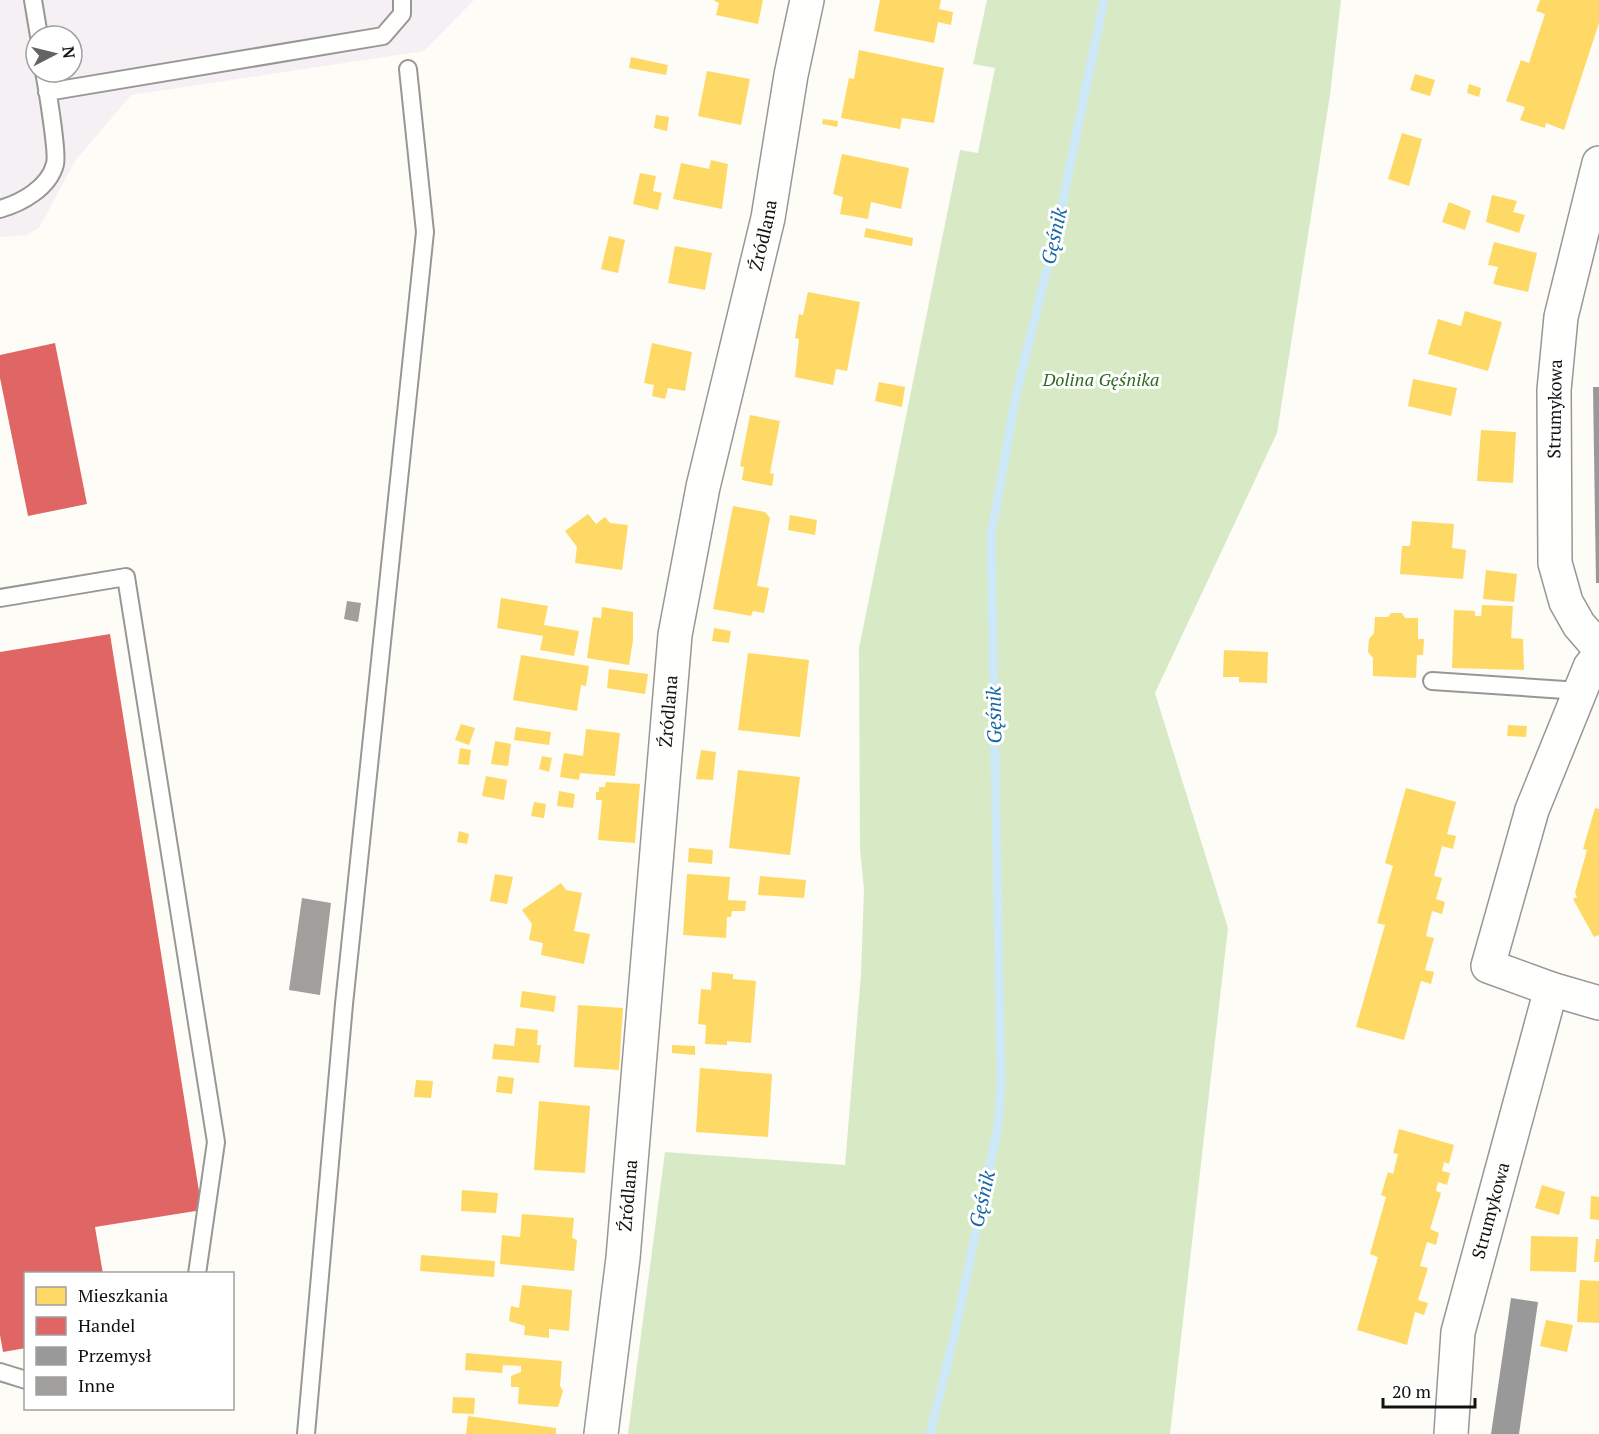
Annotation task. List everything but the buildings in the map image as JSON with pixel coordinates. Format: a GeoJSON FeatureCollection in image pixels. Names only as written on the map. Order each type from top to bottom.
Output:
{"type":"FeatureCollection","features":[{"type":"Feature","properties":{"kind":"street","name":"Źródlana"},"geometry":{"type":"LineString","coordinates":[[601,1434],[623,1258],[675,635],[703,488],[768,218],[791,75],[807,0]]}},
{"type":"Feature","properties":{"kind":"street","name":"Strumykowa"},"geometry":{"type":"LineString","coordinates":[[1592,165],[1561,317],[1555,359],[1555,563],[1566,602],[1579,625],[1599,648]]}},
{"type":"Feature","properties":{"kind":"street"},"geometry":{"type":"LineString","coordinates":[[1599,656],[1590,668],[1532,810],[1488,966],[1551,989],[1599,1003]]}},
{"type":"Feature","properties":{"kind":"street","name":"Strumykowa"},"geometry":{"type":"LineString","coordinates":[[1451,1434],[1458,1332],[1551,989]]}},
{"type":"Feature","properties":{"kind":"lane"},"geometry":{"type":"LineString","coordinates":[[33,0],[37,24]]}},
{"type":"Feature","properties":{"kind":"lane"},"geometry":{"type":"LineString","coordinates":[[47,92],[382,36],[402,14],[402,0]]}},
{"type":"Feature","properties":{"kind":"lane"},"geometry":{"type":"LineString","coordinates":[[306,1434],[344,1004],[425,232],[408,69]]}},
{"type":"Feature","properties":{"kind":"lane"},"geometry":{"type":"LineString","coordinates":[[0,209],[18,204],[43,185],[56,164],[46,84]]}},
{"type":"Feature","properties":{"kind":"lane"},"geometry":{"type":"LineString","coordinates":[[0,598],[126,578],[216,1142],[198,1272]]}},
{"type":"Feature","properties":{"kind":"lane"},"geometry":{"type":"LineString","coordinates":[[1432,681],[1580,691]]}},
{"type":"Feature","properties":{"kind":"lane"},"geometry":{"type":"LineString","coordinates":[[0,1372],[24,1379]]}},
{"type":"Feature","properties":{"kind":"shaded area"},"geometry":{"type":"Polygon","coordinates":[[[0,0],[474,0],[424,51],[131,95],[75,161],[39,228],[26,235],[0,237],[0,0]]]}},
{"type":"Feature","properties":{"kind":"green space","name":"Dolina Gęśnika"},"geometry":{"type":"Polygon","coordinates":[[[987,0],[1341,0],[1330,95],[1277,433],[1155,693],[1228,928],[1170,1434],[628,1434],[665,1152],[845,1165],[861,974],[864,890],[860,849],[859,648],[960,150],[978,153],[995,68],[973,64],[987,0]]]}},
{"type":"Feature","properties":{"kind":"waterway","name":"Gęśnik"},"geometry":{"type":"LineString","coordinates":[[930,1434],[954,1336],[998,1126],[1001,1084],[991,535],[1016,395],[1058,224],[1104,0]]}}]}
